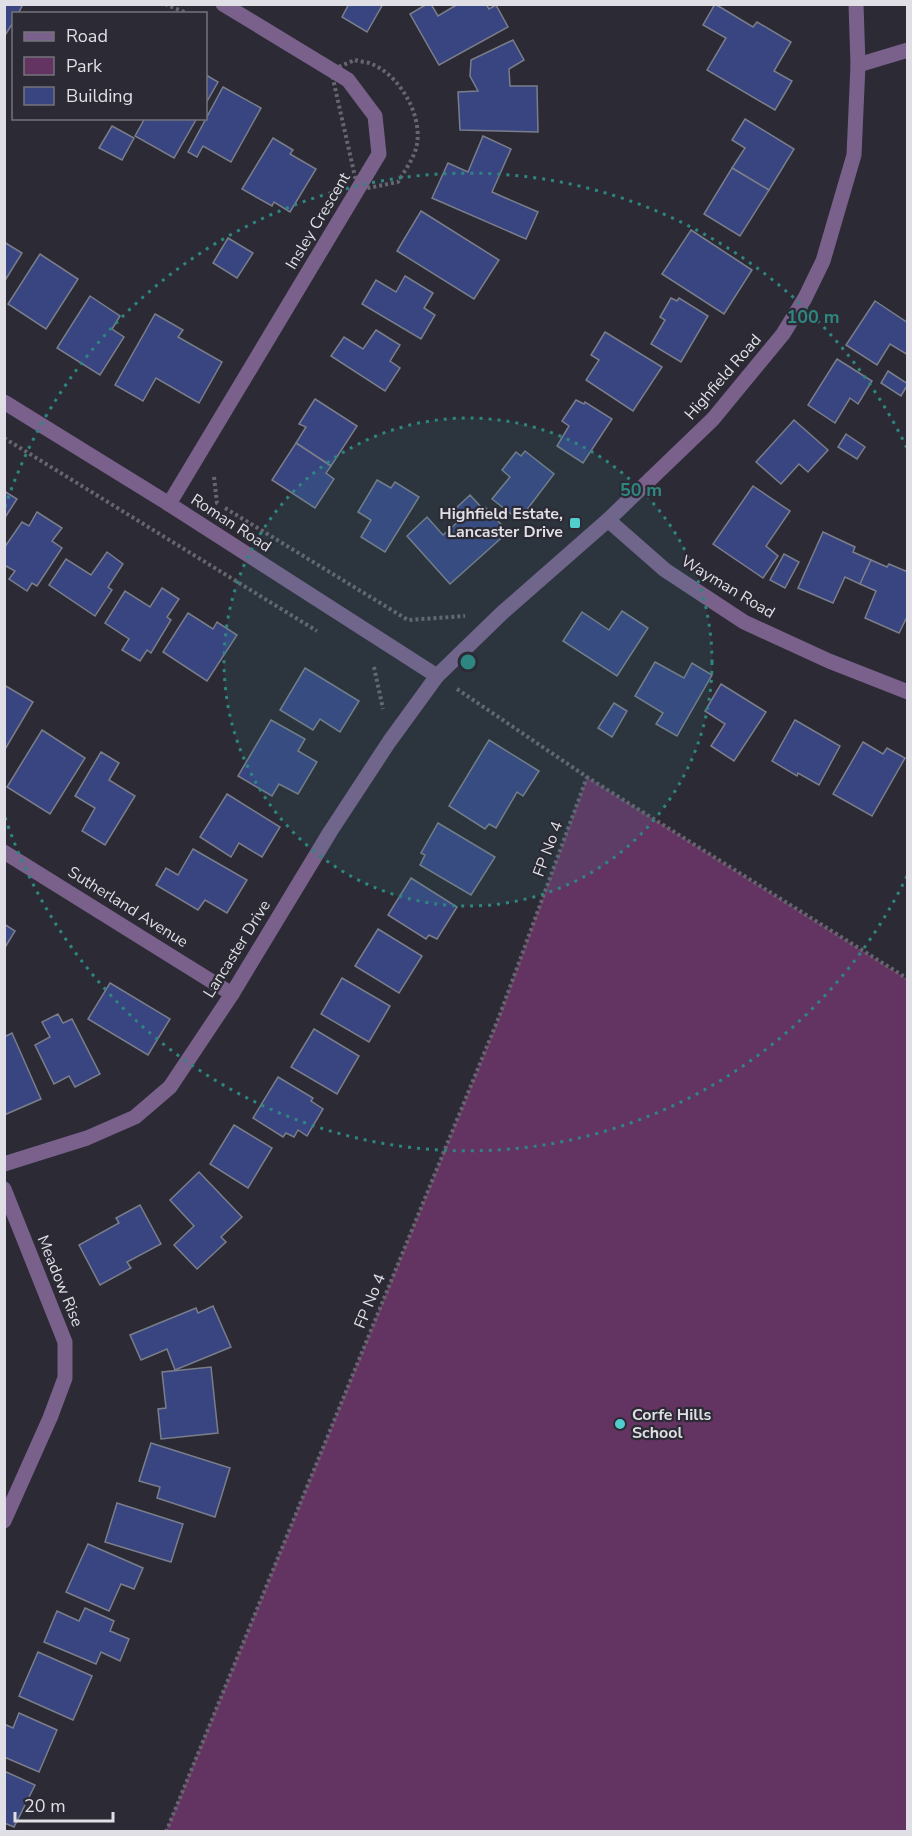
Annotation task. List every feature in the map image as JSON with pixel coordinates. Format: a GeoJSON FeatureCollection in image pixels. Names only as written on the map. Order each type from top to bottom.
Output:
{"type":"FeatureCollection","features":[{"type":"Feature","properties":{"kind":"street","name":"Insley Crescent"},"geometry":{"type":"LineString","coordinates":[[169,504],[379,154],[375,116],[348,80],[223,4]]}},
{"type":"Feature","properties":{"kind":"street","name":"Highfield Road"},"geometry":{"type":"LineString","coordinates":[[437,676],[502,613],[608,520],[713,419],[760,365],[806,298],[823,261],[854,155],[858,66],[856,4]]}},
{"type":"Feature","properties":{"kind":"street"},"geometry":{"type":"LineString","coordinates":[[858,66],[908,50]]}},
{"type":"Feature","properties":{"kind":"street","name":"Roman Road"},"geometry":{"type":"LineString","coordinates":[[4,402],[169,504],[437,676]]}},
{"type":"Feature","properties":{"kind":"street","name":"Wayman Road"},"geometry":{"type":"LineString","coordinates":[[608,520],[665,570],[744,622],[829,661],[908,692]]}},
{"type":"Feature","properties":{"kind":"street","name":"Lancaster Drive"},"geometry":{"type":"LineString","coordinates":[[4,1164],[87,1138],[135,1117],[170,1087],[232,994],[330,832],[389,742],[437,676]]}},
{"type":"Feature","properties":{"kind":"street","name":"Sutherland Avenue"},"geometry":{"type":"LineString","coordinates":[[4,852],[232,994]]}},
{"type":"Feature","properties":{"kind":"street","name":"Meadow Rise"},"geometry":{"type":"LineString","coordinates":[[4,1189],[65,1342],[66,1378],[4,1521]]}},
{"type":"Feature","properties":{"kind":"path"},"geometry":{"type":"LineString","coordinates":[[165,4],[184,12]]}},
{"type":"Feature","properties":{"kind":"path"},"geometry":{"type":"LineString","coordinates":[[4,438],[326,636]]}},
{"type":"Feature","properties":{"kind":"path"},"geometry":{"type":"LineString","coordinates":[[208,438],[217,503],[408,621],[502,613]]}},
{"type":"Feature","properties":{"kind":"path"},"geometry":{"type":"LineString","coordinates":[[366,661],[376,667],[389,742]]}},
{"type":"Feature","properties":{"kind":"path"},"geometry":{"type":"LineString","coordinates":[[437,676],[587,777],[908,979]]}},
{"type":"Feature","properties":{"kind":"path","name":"FP No 4"},"geometry":{"type":"LineString","coordinates":[[166,1832],[499,1017],[587,777]]}},
{"type":"Feature","properties":{"kind":"green space","name":"Corfe Hills School"},"geometry":{"type":"Polygon","coordinates":[[[587,777],[907,979],[907,1831],[166,1831],[499,1017],[587,777]]]}},
{"type":"Feature","properties":{"kind":"building"},"geometry":{"type":"Polygon","coordinates":[[[4,4],[23,4],[19,12],[12,12],[12,24],[4,37],[4,4]]]}},
{"type":"Feature","properties":{"kind":"building"},"geometry":{"type":"Polygon","coordinates":[[[349,4],[383,4],[367,32],[342,17],[349,4]]]}},
{"type":"Feature","properties":{"kind":"building"},"geometry":{"type":"Polygon","coordinates":[[[431,4],[438,16],[458,4],[486,4],[489,9],[496,5],[508,27],[439,65],[410,14],[431,4]]]}},
{"type":"Feature","properties":{"kind":"building"},"geometry":{"type":"Polygon","coordinates":[[[715,4],[753,27],[757,22],[791,42],[774,71],[792,81],[775,110],[707,70],[726,38],[703,25],[715,4]]]}},
{"type":"Feature","properties":{"kind":"building"},"geometry":{"type":"Polygon","coordinates":[[[513,40],[524,60],[509,69],[510,86],[537,86],[538,132],[460,130],[458,92],[478,91],[470,76],[471,60],[513,40]]]}},
{"type":"Feature","properties":{"kind":"building"},"geometry":{"type":"Polygon","coordinates":[[[207,76],[218,82],[207,101],[207,76]]]}},
{"type":"Feature","properties":{"kind":"building"},"geometry":{"type":"Polygon","coordinates":[[[223,87],[261,108],[231,162],[203,146],[197,157],[188,152],[223,87]]]}},
{"type":"Feature","properties":{"kind":"building"},"geometry":{"type":"Polygon","coordinates":[[[745,119],[794,149],[769,190],[732,168],[745,148],[732,140],[745,119]]]}},
{"type":"Feature","properties":{"kind":"building"},"geometry":{"type":"Polygon","coordinates":[[[144,120],[196,120],[174,158],[135,136],[144,120]]]}},
{"type":"Feature","properties":{"kind":"building"},"geometry":{"type":"Polygon","coordinates":[[[112,126],[134,138],[122,160],[99,148],[112,126]]]}},
{"type":"Feature","properties":{"kind":"building"},"geometry":{"type":"Polygon","coordinates":[[[483,136],[511,149],[492,192],[538,212],[526,239],[432,198],[448,163],[468,172],[483,136]]]}},
{"type":"Feature","properties":{"kind":"building"},"geometry":{"type":"Polygon","coordinates":[[[273,138],[293,150],[290,154],[316,169],[290,212],[274,202],[272,206],[242,189],[273,138]]]}},
{"type":"Feature","properties":{"kind":"building"},"geometry":{"type":"Polygon","coordinates":[[[732,168],[769,190],[740,236],[704,214],[732,168]]]}},
{"type":"Feature","properties":{"kind":"building"},"geometry":{"type":"Polygon","coordinates":[[[421,211],[499,260],[474,299],[397,251],[421,211]]]}},
{"type":"Feature","properties":{"kind":"building"},"geometry":{"type":"Polygon","coordinates":[[[691,230],[752,270],[724,314],[662,274],[691,230]]]}},
{"type":"Feature","properties":{"kind":"building"},"geometry":{"type":"Polygon","coordinates":[[[228,238],[253,253],[237,278],[213,263],[228,238]]]}},
{"type":"Feature","properties":{"kind":"building"},"geometry":{"type":"Polygon","coordinates":[[[4,242],[22,253],[4,282],[4,242]]]}},
{"type":"Feature","properties":{"kind":"building"},"geometry":{"type":"Polygon","coordinates":[[[40,254],[78,279],[46,329],[8,304],[40,254]]]}},
{"type":"Feature","properties":{"kind":"building"},"geometry":{"type":"Polygon","coordinates":[[[405,276],[433,293],[424,308],[435,315],[421,339],[362,304],[376,280],[396,292],[405,276]]]}},
{"type":"Feature","properties":{"kind":"building"},"geometry":{"type":"Polygon","coordinates":[[[90,296],[120,316],[112,329],[124,337],[100,375],[57,348],[90,296]]]}},
{"type":"Feature","properties":{"kind":"building"},"geometry":{"type":"Polygon","coordinates":[[[671,298],[677,301],[679,298],[708,316],[681,362],[651,344],[665,320],[660,317],[671,298]]]}},
{"type":"Feature","properties":{"kind":"building"},"geometry":{"type":"Polygon","coordinates":[[[875,301],[908,323],[908,355],[890,344],[877,365],[846,345],[875,301]]]}},
{"type":"Feature","properties":{"kind":"building"},"geometry":{"type":"Polygon","coordinates":[[[155,314],[183,330],[178,337],[222,362],[199,403],[156,378],[143,401],[115,385],[155,314]]]}},
{"type":"Feature","properties":{"kind":"building"},"geometry":{"type":"Polygon","coordinates":[[[376,330],[400,345],[390,361],[400,368],[385,391],[331,356],[344,337],[363,349],[376,330]]]}},
{"type":"Feature","properties":{"kind":"building"},"geometry":{"type":"Polygon","coordinates":[[[605,332],[662,367],[633,411],[586,380],[599,360],[591,355],[605,332]]]}},
{"type":"Feature","properties":{"kind":"building"},"geometry":{"type":"Polygon","coordinates":[[[837,359],[872,381],[858,404],[850,398],[835,423],[808,405],[837,359]]]}},
{"type":"Feature","properties":{"kind":"building"},"geometry":{"type":"Polygon","coordinates":[[[888,371],[908,384],[901,396],[881,383],[888,371]]]}},
{"type":"Feature","properties":{"kind":"building"},"geometry":{"type":"Polygon","coordinates":[[[315,399],[357,426],[331,466],[296,443],[306,427],[299,424],[315,399]]]}},
{"type":"Feature","properties":{"kind":"building"},"geometry":{"type":"Polygon","coordinates":[[[576,400],[584,404],[585,402],[612,419],[583,463],[557,446],[569,426],[562,421],[576,400]]]}},
{"type":"Feature","properties":{"kind":"building"},"geometry":{"type":"Polygon","coordinates":[[[794,420],[828,450],[808,472],[799,464],[781,484],[756,462],[794,420]]]}},
{"type":"Feature","properties":{"kind":"building"},"geometry":{"type":"Polygon","coordinates":[[[846,434],[865,447],[857,459],[838,447],[846,434]]]}},
{"type":"Feature","properties":{"kind":"building"},"geometry":{"type":"Polygon","coordinates":[[[296,443],[331,466],[326,473],[334,479],[315,508],[272,480],[296,443]]]}},
{"type":"Feature","properties":{"kind":"building"},"geometry":{"type":"Polygon","coordinates":[[[525,451],[554,474],[519,520],[492,499],[510,477],[502,470],[516,452],[521,456],[525,451]]]}},
{"type":"Feature","properties":{"kind":"building"},"geometry":{"type":"Polygon","coordinates":[[[377,480],[391,488],[395,482],[419,497],[385,552],[361,537],[371,520],[358,512],[377,480]]]}},
{"type":"Feature","properties":{"kind":"building"},"geometry":{"type":"Polygon","coordinates":[[[753,486],[790,511],[766,546],[778,556],[763,578],[713,544],[753,486]]]}},
{"type":"Feature","properties":{"kind":"building"},"geometry":{"type":"Polygon","coordinates":[[[4,491],[17,499],[4,519],[4,491]]]}},
{"type":"Feature","properties":{"kind":"building"},"geometry":{"type":"Polygon","coordinates":[[[470,495],[483,509],[485,507],[508,532],[450,584],[407,536],[427,517],[443,535],[460,520],[453,511],[470,495]]]}},
{"type":"Feature","properties":{"kind":"building"},"geometry":{"type":"Polygon","coordinates":[[[37,512],[62,528],[52,541],[62,548],[37,586],[32,583],[27,591],[9,579],[15,571],[4,565],[4,548],[22,522],[29,526],[37,512]]]}},
{"type":"Feature","properties":{"kind":"building"},"geometry":{"type":"Polygon","coordinates":[[[823,532],[855,547],[853,552],[871,560],[860,584],[845,577],[833,603],[798,588],[823,532]]]}},
{"type":"Feature","properties":{"kind":"building"},"geometry":{"type":"Polygon","coordinates":[[[107,552],[123,564],[108,587],[112,590],[95,616],[49,585],[66,559],[91,575],[107,552]]]}},
{"type":"Feature","properties":{"kind":"building"},"geometry":{"type":"Polygon","coordinates":[[[784,554],[799,562],[785,588],[770,580],[784,554]]]}},
{"type":"Feature","properties":{"kind":"building"},"geometry":{"type":"Polygon","coordinates":[[[871,560],[908,572],[908,615],[899,633],[865,618],[876,591],[860,584],[871,560]]]}},
{"type":"Feature","properties":{"kind":"building"},"geometry":{"type":"Polygon","coordinates":[[[162,588],[179,599],[167,617],[171,620],[151,653],[147,650],[140,661],[122,650],[129,639],[105,623],[125,591],[150,607],[162,588]]]}},
{"type":"Feature","properties":{"kind":"building"},"geometry":{"type":"Polygon","coordinates":[[[622,611],[648,628],[617,676],[563,641],[582,612],[609,630],[622,611]]]}},
{"type":"Feature","properties":{"kind":"building"},"geometry":{"type":"Polygon","coordinates":[[[188,613],[213,629],[217,622],[237,635],[207,681],[163,652],[188,613]]]}},
{"type":"Feature","properties":{"kind":"building"},"geometry":{"type":"Polygon","coordinates":[[[655,662],[684,678],[692,663],[712,675],[677,736],[656,724],[663,713],[635,696],[655,662]]]}},
{"type":"Feature","properties":{"kind":"building"},"geometry":{"type":"Polygon","coordinates":[[[305,668],[359,701],[340,732],[320,719],[313,730],[280,710],[305,668]]]}},
{"type":"Feature","properties":{"kind":"building"},"geometry":{"type":"Polygon","coordinates":[[[721,684],[766,712],[734,761],[711,746],[725,724],[705,711],[721,684]]]}},
{"type":"Feature","properties":{"kind":"building"},"geometry":{"type":"Polygon","coordinates":[[[4,685],[33,702],[4,751],[4,685]]]}},
{"type":"Feature","properties":{"kind":"building"},"geometry":{"type":"Polygon","coordinates":[[[614,703],[627,711],[612,737],[598,728],[614,703]]]}},
{"type":"Feature","properties":{"kind":"building"},"geometry":{"type":"Polygon","coordinates":[[[271,720],[305,739],[298,751],[317,762],[298,794],[279,784],[272,796],[238,776],[271,720]]]}},
{"type":"Feature","properties":{"kind":"building"},"geometry":{"type":"Polygon","coordinates":[[[795,720],[840,746],[819,785],[798,773],[797,776],[772,761],[795,720]]]}},
{"type":"Feature","properties":{"kind":"building"},"geometry":{"type":"Polygon","coordinates":[[[42,730],[85,758],[50,814],[7,787],[42,730]]]}},
{"type":"Feature","properties":{"kind":"building"},"geometry":{"type":"Polygon","coordinates":[[[489,740],[539,771],[523,796],[517,792],[496,828],[489,824],[485,829],[449,806],[489,740]]]}},
{"type":"Feature","properties":{"kind":"building"},"geometry":{"type":"Polygon","coordinates":[[[863,742],[883,754],[887,748],[905,758],[872,816],[833,794],[863,742]]]}},
{"type":"Feature","properties":{"kind":"building"},"geometry":{"type":"Polygon","coordinates":[[[101,752],[119,763],[109,780],[135,796],[105,845],[82,831],[95,808],[75,796],[101,752]]]}},
{"type":"Feature","properties":{"kind":"building"},"geometry":{"type":"Polygon","coordinates":[[[227,794],[280,827],[262,857],[239,843],[231,857],[200,837],[227,794]]]}},
{"type":"Feature","properties":{"kind":"building"},"geometry":{"type":"Polygon","coordinates":[[[438,823],[495,857],[471,895],[420,865],[425,855],[421,853],[438,823]]]}},
{"type":"Feature","properties":{"kind":"building"},"geometry":{"type":"Polygon","coordinates":[[[193,849],[247,880],[227,913],[205,900],[198,910],[156,885],[166,868],[178,875],[193,849]]]}},
{"type":"Feature","properties":{"kind":"building"},"geometry":{"type":"Polygon","coordinates":[[[411,878],[457,907],[437,939],[429,935],[426,939],[388,915],[411,878]]]}},
{"type":"Feature","properties":{"kind":"building"},"geometry":{"type":"Polygon","coordinates":[[[4,924],[15,931],[4,949],[4,924]]]}},
{"type":"Feature","properties":{"kind":"building"},"geometry":{"type":"Polygon","coordinates":[[[378,929],[422,956],[399,993],[355,966],[378,929]]]}},
{"type":"Feature","properties":{"kind":"building"},"geometry":{"type":"Polygon","coordinates":[[[342,978],[390,1006],[369,1042],[321,1014],[342,978]]]}},
{"type":"Feature","properties":{"kind":"building"},"geometry":{"type":"Polygon","coordinates":[[[110,983],[170,1019],[148,1055],[88,1019],[110,983]]]}},
{"type":"Feature","properties":{"kind":"building"},"geometry":{"type":"Polygon","coordinates":[[[58,1014],[63,1023],[72,1019],[100,1074],[75,1087],[69,1076],[54,1084],[35,1045],[50,1037],[42,1022],[58,1014]]]}},
{"type":"Feature","properties":{"kind":"building"},"geometry":{"type":"Polygon","coordinates":[[[314,1029],[359,1056],[337,1094],[291,1067],[314,1029]]]}},
{"type":"Feature","properties":{"kind":"building"},"geometry":{"type":"Polygon","coordinates":[[[12,1033],[41,1099],[4,1115],[4,1037],[12,1033]]]}},
{"type":"Feature","properties":{"kind":"building"},"geometry":{"type":"Polygon","coordinates":[[[278,1077],[313,1098],[311,1101],[323,1109],[307,1136],[298,1130],[294,1137],[286,1133],[283,1137],[253,1118],[278,1077]]]}},
{"type":"Feature","properties":{"kind":"building"},"geometry":{"type":"Polygon","coordinates":[[[234,1125],[272,1148],[248,1188],[210,1164],[234,1125]]]}},
{"type":"Feature","properties":{"kind":"building"},"geometry":{"type":"Polygon","coordinates":[[[199,1172],[242,1217],[221,1237],[226,1242],[197,1269],[174,1245],[194,1226],[170,1200],[199,1172]]]}},
{"type":"Feature","properties":{"kind":"building"},"geometry":{"type":"Polygon","coordinates":[[[140,1205],[161,1244],[127,1262],[131,1268],[100,1285],[79,1245],[119,1223],[116,1218],[140,1205]]]}},
{"type":"Feature","properties":{"kind":"building"},"geometry":{"type":"Polygon","coordinates":[[[213,1306],[231,1347],[175,1370],[167,1349],[141,1360],[130,1335],[196,1308],[198,1313],[213,1306]]]}},
{"type":"Feature","properties":{"kind":"building"},"geometry":{"type":"Polygon","coordinates":[[[211,1367],[218,1433],[161,1439],[158,1409],[166,1408],[162,1372],[211,1367]]]}},
{"type":"Feature","properties":{"kind":"building"},"geometry":{"type":"Polygon","coordinates":[[[151,1443],[230,1468],[215,1517],[157,1498],[160,1487],[139,1481],[151,1443]]]}},
{"type":"Feature","properties":{"kind":"building"},"geometry":{"type":"Polygon","coordinates":[[[117,1503],[183,1524],[171,1562],[105,1542],[117,1503]]]}},
{"type":"Feature","properties":{"kind":"building"},"geometry":{"type":"Polygon","coordinates":[[[88,1544],[143,1568],[134,1589],[121,1584],[109,1611],[66,1592],[88,1544]]]}},
{"type":"Feature","properties":{"kind":"building"},"geometry":{"type":"Polygon","coordinates":[[[85,1608],[114,1621],[110,1631],[129,1639],[120,1661],[101,1652],[96,1664],[44,1642],[57,1611],[79,1621],[85,1608]]]}},
{"type":"Feature","properties":{"kind":"building"},"geometry":{"type":"Polygon","coordinates":[[[38,1652],[92,1676],[73,1720],[19,1696],[38,1652]]]}},
{"type":"Feature","properties":{"kind":"building"},"geometry":{"type":"Polygon","coordinates":[[[19,1713],[57,1730],[39,1772],[4,1757],[4,1724],[13,1728],[19,1713]]]}},
{"type":"Feature","properties":{"kind":"building"},"geometry":{"type":"Polygon","coordinates":[[[4,1771],[35,1785],[14,1827],[4,1823],[4,1771]]]}},
{"type":"Feature","properties":{"kind":"place","name":"Highfield Estate, Lancaster Drive"},"geometry":{"type":"Point","coordinates":[575,523]}},
{"type":"Feature","properties":{"kind":"place","name":"Corfe Hills School"},"geometry":{"type":"Point","coordinates":[620,1424]}}]}
